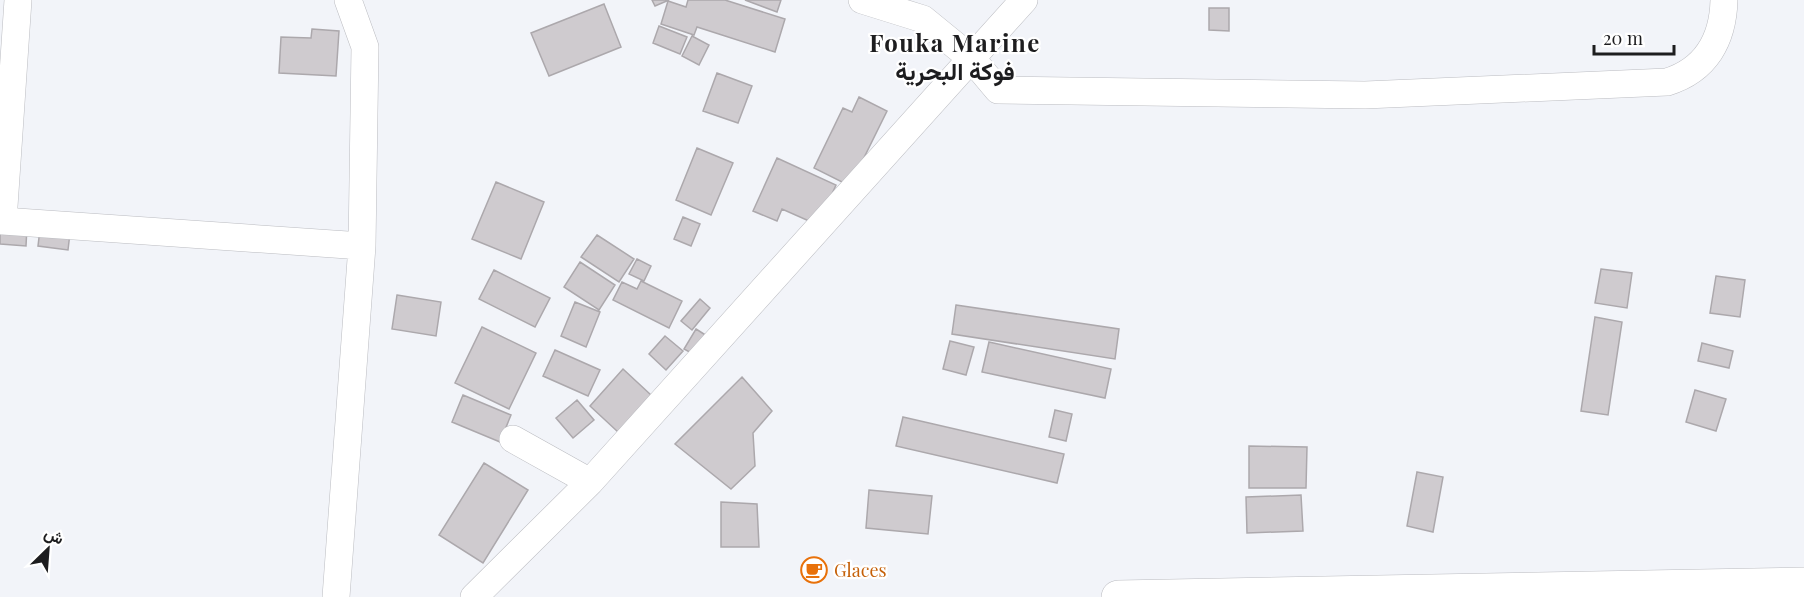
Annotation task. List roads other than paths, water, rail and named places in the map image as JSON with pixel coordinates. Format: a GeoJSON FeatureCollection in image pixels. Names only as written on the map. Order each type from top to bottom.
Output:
{"type":"FeatureCollection","features":[{"type":"Feature","properties":{"kind":"main road"},"geometry":{"type":"LineString","coordinates":[[1118,597],[1804,584]]}},
{"type":"Feature","properties":{"kind":"street"},"geometry":{"type":"LineString","coordinates":[[18,0],[3,221],[362,246]]}},
{"type":"Feature","properties":{"kind":"street"},"geometry":{"type":"LineString","coordinates":[[336,597],[362,246],[365,47],[348,0]]}},
{"type":"Feature","properties":{"kind":"street"},"geometry":{"type":"LineString","coordinates":[[862,0],[923,19],[972,59],[998,90],[1365,95],[1667,82],[1688,75],[1716,42],[1724,19],[1724,0]]}},
{"type":"Feature","properties":{"kind":"street"},"geometry":{"type":"LineString","coordinates":[[474,597],[590,482],[1024,0]]}},
{"type":"Feature","properties":{"kind":"street"},"geometry":{"type":"LineString","coordinates":[[513,439],[590,482]]}},
{"type":"Feature","properties":{"kind":"place","name":"Glaces"},"geometry":{"type":"Point","coordinates":[814,570]}},
{"type":"Feature","properties":{"kind":"district","name":"Fouka Marine فوكة البحرية"},"geometry":{"type":"Point","coordinates":[955,56]}}]}
